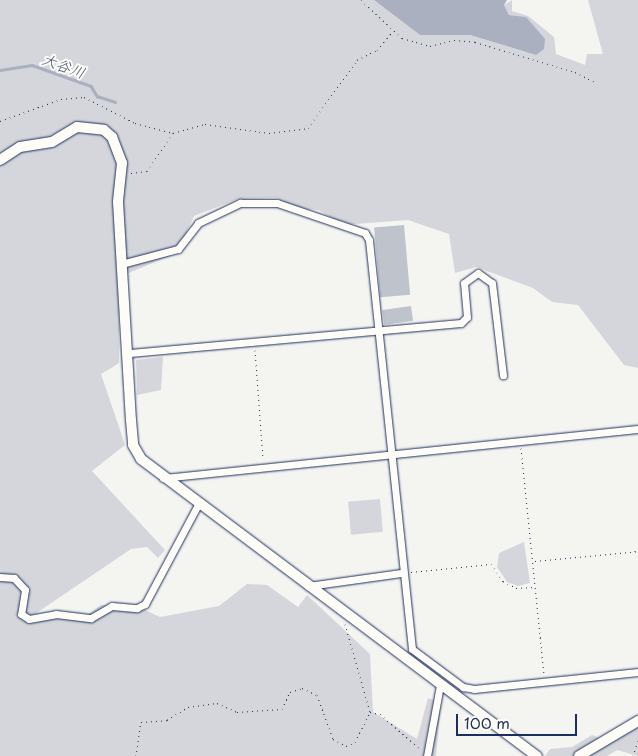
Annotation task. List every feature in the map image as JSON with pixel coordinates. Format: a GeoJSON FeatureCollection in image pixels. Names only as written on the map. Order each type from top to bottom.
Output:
{"type":"FeatureCollection","features":[{"type":"Feature","properties":{"kind":"street"},"geometry":{"type":"LineString","coordinates":[[0,160],[20,147],[42,146],[77,127],[90,126],[112,137],[121,151],[120,172],[133,445],[141,458],[163,478],[537,756]]}},
{"type":"Feature","properties":{"kind":"street"},"geometry":{"type":"LineString","coordinates":[[125,263],[178,249],[198,223],[240,203],[276,203],[298,213],[320,215],[340,228],[365,233],[369,240],[401,573],[412,648],[463,687],[544,682],[638,672]]}},
{"type":"Feature","properties":{"kind":"street"},"geometry":{"type":"LineString","coordinates":[[130,353],[461,323],[467,317],[468,276],[487,275],[503,375]]}},
{"type":"Feature","properties":{"kind":"street"},"geometry":{"type":"LineString","coordinates":[[163,478],[390,452],[638,429]]}},
{"type":"Feature","properties":{"kind":"street"},"geometry":{"type":"LineString","coordinates":[[0,577],[14,578],[25,590],[21,614],[29,619],[56,614],[91,618],[112,606],[137,608],[145,604],[199,504]]}},
{"type":"Feature","properties":{"kind":"street"},"geometry":{"type":"LineString","coordinates":[[308,586],[401,573]]}},
{"type":"Feature","properties":{"kind":"street"},"geometry":{"type":"LineString","coordinates":[[427,756],[440,685]]}},
{"type":"Feature","properties":{"kind":"street"},"geometry":{"type":"LineString","coordinates":[[579,756],[638,721]]}},
{"type":"Feature","properties":{"kind":"path"},"geometry":{"type":"LineString","coordinates":[[361,0],[393,31],[430,46],[454,40],[476,42],[575,72],[595,82]]}},
{"type":"Feature","properties":{"kind":"path"},"geometry":{"type":"LineString","coordinates":[[0,121],[61,99],[84,97],[135,124],[173,133],[205,124],[269,134],[308,128],[357,60],[377,50],[393,31]]}},
{"type":"Feature","properties":{"kind":"path"},"geometry":{"type":"LineString","coordinates":[[120,172],[147,171],[173,133]]}},
{"type":"Feature","properties":{"kind":"path"},"geometry":{"type":"LineString","coordinates":[[255,342],[264,465]]}},
{"type":"Feature","properties":{"kind":"path"},"geometry":{"type":"LineString","coordinates":[[520,440],[534,561],[544,682]]}},
{"type":"Feature","properties":{"kind":"path"},"geometry":{"type":"LineString","coordinates":[[534,561],[638,551]]}},
{"type":"Feature","properties":{"kind":"path"},"geometry":{"type":"LineString","coordinates":[[401,573],[491,564],[503,581],[516,588],[536,587]]}},
{"type":"Feature","properties":{"kind":"path"},"geometry":{"type":"LineString","coordinates":[[136,756],[140,722],[167,720],[188,707],[217,703],[237,712],[282,709],[290,692],[302,688],[317,695],[333,738],[346,746],[355,742],[370,712],[342,611]]}},
{"type":"Feature","properties":{"kind":"path"},"geometry":{"type":"LineString","coordinates":[[370,712],[380,714],[427,756]]}},
{"type":"Feature","properties":{"kind":"path"},"geometry":{"type":"LineString","coordinates":[[633,756],[638,741]]}},
{"type":"Feature","properties":{"kind":"shaded area"},"geometry":{"type":"Polygon","coordinates":[[[0,0],[374,0],[420,35],[470,35],[536,55],[526,17],[509,15],[504,5],[512,0],[512,11],[528,16],[554,37],[556,54],[585,65],[587,54],[603,54],[588,0],[638,0],[638,368],[624,365],[578,305],[552,302],[533,288],[476,267],[455,273],[449,234],[408,220],[342,225],[319,210],[295,208],[277,198],[238,199],[194,216],[177,253],[119,277],[119,363],[101,374],[125,445],[92,471],[165,550],[158,558],[147,547],[131,549],[35,614],[84,617],[101,605],[134,605],[160,617],[219,606],[247,584],[267,585],[298,607],[307,595],[370,654],[373,712],[417,739],[428,698],[441,703],[436,756],[0,756],[0,0]]]}},
{"type":"Feature","properties":{"kind":"shaded area"},"geometry":{"type":"Polygon","coordinates":[[[163,357],[161,390],[137,395],[136,360],[163,357]]]}},
{"type":"Feature","properties":{"kind":"shaded area"},"geometry":{"type":"Polygon","coordinates":[[[380,499],[383,532],[351,535],[348,502],[380,499]]]}},
{"type":"Feature","properties":{"kind":"shaded area"},"geometry":{"type":"Polygon","coordinates":[[[524,542],[530,583],[518,586],[507,582],[497,567],[499,553],[524,542]]]}},
{"type":"Feature","properties":{"kind":"shaded area"},"geometry":{"type":"Polygon","coordinates":[[[638,725],[638,756],[617,750],[607,756],[545,756],[550,749],[572,747],[592,735],[610,742],[638,725]]]}},
{"type":"Feature","properties":{"kind":"water"},"geometry":{"type":"Polygon","coordinates":[[[374,0],[507,0],[504,5],[509,15],[526,17],[545,39],[544,49],[536,55],[470,35],[420,35],[374,0]]]}},
{"type":"Feature","properties":{"kind":"building"},"geometry":{"type":"Polygon","coordinates":[[[404,225],[410,295],[380,297],[374,228],[404,225]]]}},
{"type":"Feature","properties":{"kind":"building"},"geometry":{"type":"Polygon","coordinates":[[[411,306],[413,321],[384,325],[382,310],[411,306]]]}},
{"type":"Feature","properties":{"kind":"waterway","name":"大谷川"},"geometry":{"type":"LineString","coordinates":[[0,70],[32,65],[91,86],[97,96],[115,102]]}}]}
